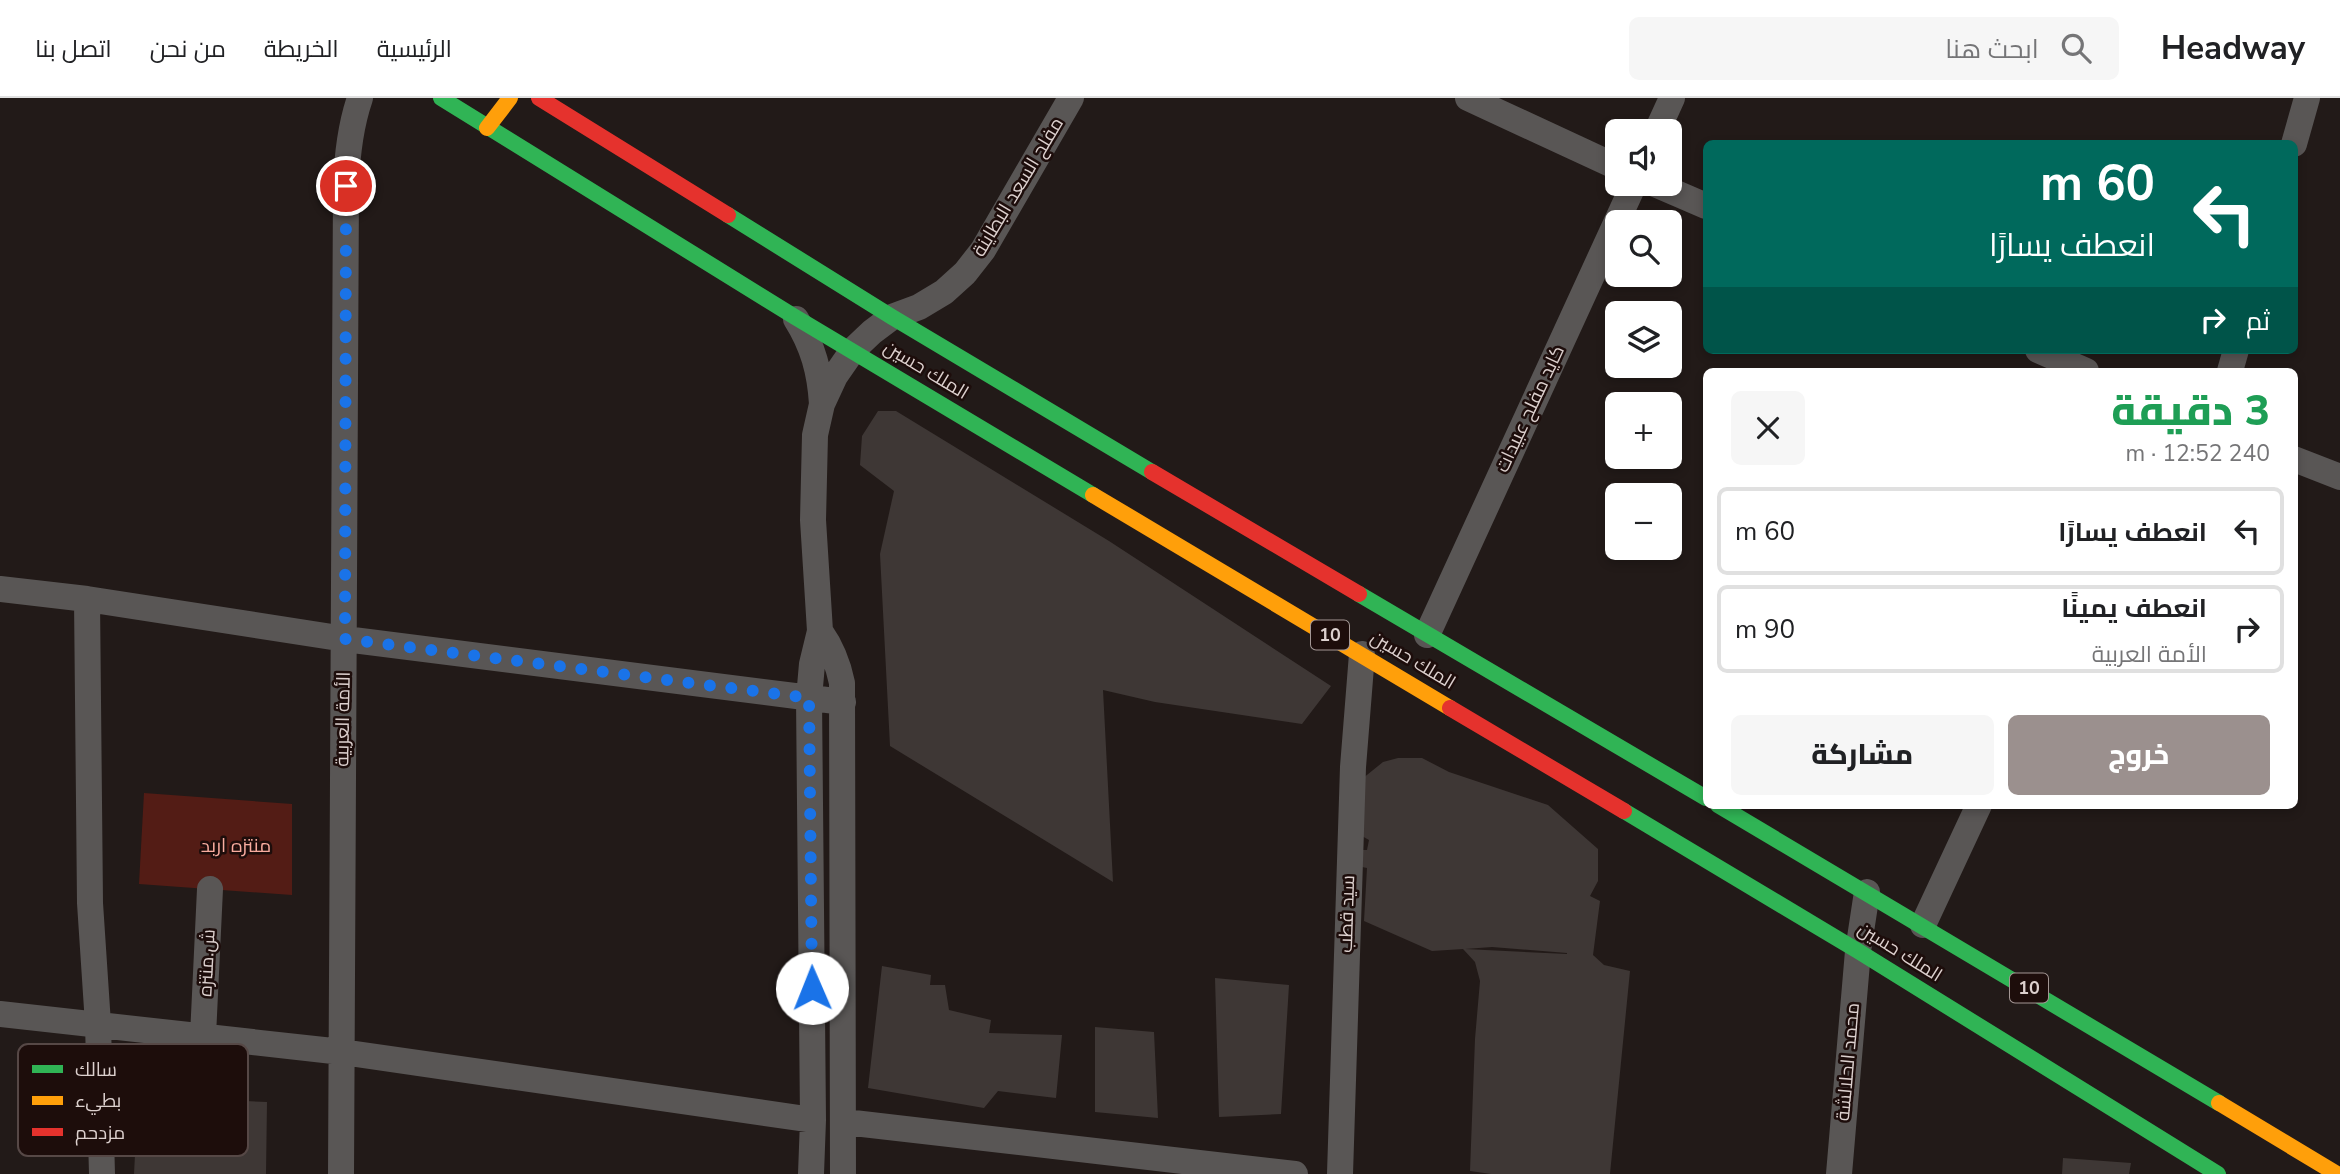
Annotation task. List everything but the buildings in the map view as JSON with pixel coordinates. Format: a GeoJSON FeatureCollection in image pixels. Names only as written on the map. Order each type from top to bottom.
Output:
{"type":"FeatureCollection","features":[{"type":"Feature","properties":{"kind":"highway","name":"الملك حسين"},"geometry":{"type":"LineString","coordinates":[[441,98],[795,317],[1858,951],[2218,1174]]}},
{"type":"Feature","properties":{"kind":"highway"},"geometry":{"type":"LineString","coordinates":[[487,128],[510,98]]}},
{"type":"Feature","properties":{"kind":"highway","name":"الملك حسين"},"geometry":{"type":"LineString","coordinates":[[539,98],[892,317],[1703,796]]}},
{"type":"Feature","properties":{"kind":"highway","name":"الملك حسين"},"geometry":{"type":"LineString","coordinates":[[1725,809],[2337,1174]]}},
{"type":"Feature","properties":{"kind":"street","name":"الأمة العربية"},"geometry":{"type":"LineString","coordinates":[[341,1174],[346,186],[349,140],[360,98]]}},
{"type":"Feature","properties":{"kind":"street","name":"مفلح السعد البطاينة"},"geometry":{"type":"LineString","coordinates":[[822,404],[835,376],[853,350],[892,317],[919,307],[944,292],[965,273],[983,250],[1071,98]]}},
{"type":"Feature","properties":{"kind":"street"},"geometry":{"type":"LineString","coordinates":[[1468,98],[1605,161]]}},
{"type":"Feature","properties":{"kind":"street"},"geometry":{"type":"LineString","coordinates":[[1662,119],[1672,98]]}},
{"type":"Feature","properties":{"kind":"street"},"geometry":{"type":"LineString","coordinates":[[2295,140],[2307,98]]}},
{"type":"Feature","properties":{"kind":"street","name":"كايد مفلح عبيدات"},"geometry":{"type":"LineString","coordinates":[[1427,635],[1628,196]]}},
{"type":"Feature","properties":{"kind":"street"},"geometry":{"type":"LineString","coordinates":[[1682,196],[1703,205]]}},
{"type":"Feature","properties":{"kind":"street"},"geometry":{"type":"LineString","coordinates":[[795,317],[808,337],[816,359],[822,404],[815,435],[813,520],[820,631],[809,698],[813,1120],[811,1174]]}},
{"type":"Feature","properties":{"kind":"street"},"geometry":{"type":"LineString","coordinates":[[2047,354],[2079,368]]}},
{"type":"Feature","properties":{"kind":"street"},"geometry":{"type":"LineString","coordinates":[[2298,461],[2340,477]]}},
{"type":"Feature","properties":{"kind":"street"},"geometry":{"type":"LineString","coordinates":[[0,589],[345,639],[843,702]]}},
{"type":"Feature","properties":{"kind":"street"},"geometry":{"type":"LineString","coordinates":[[87,600],[90,904],[99,1044]]}},
{"type":"Feature","properties":{"kind":"street"},"geometry":{"type":"LineString","coordinates":[[820,631],[839,665],[843,702],[844,1174]]}},
{"type":"Feature","properties":{"kind":"street","name":"سيد قطب"},"geometry":{"type":"LineString","coordinates":[[1340,1174],[1353,767],[1362,654]]}},
{"type":"Feature","properties":{"kind":"street"},"geometry":{"type":"LineString","coordinates":[[1923,925],[1977,809]]}},
{"type":"Feature","properties":{"kind":"street","name":"ش.منتزه"},"geometry":{"type":"LineString","coordinates":[[203,1036],[210,889]]}},
{"type":"Feature","properties":{"kind":"street","name":"محمد الحلالشة"},"geometry":{"type":"LineString","coordinates":[[1839,1174],[1858,951],[1867,892]]}},
{"type":"Feature","properties":{"kind":"street"},"geometry":{"type":"LineString","coordinates":[[0,1014],[342,1052],[813,1120]]}},
{"type":"Feature","properties":{"kind":"street"},"geometry":{"type":"LineString","coordinates":[[845,1122],[1295,1174]]}},
{"type":"Feature","properties":{"kind":"street"},"geometry":{"type":"LineString","coordinates":[[102,1156],[102,1174]]}},
{"type":"Feature","properties":{"kind":"green space","name":"منتزه اربد"},"geometry":{"type":"Polygon","coordinates":[[[144,793],[292,804],[292,895],[139,884],[144,793]]]}},
{"type":"Feature","properties":{"kind":"traffic: fast"},"geometry":{"type":"LineString","coordinates":[[441,98],[795,317],[1093,495]]}},
{"type":"Feature","properties":{"kind":"traffic: fast"},"geometry":{"type":"LineString","coordinates":[[728,215],[892,317],[1152,472]]}},
{"type":"Feature","properties":{"kind":"traffic: fast"},"geometry":{"type":"LineString","coordinates":[[1359,594],[1703,796]]}},
{"type":"Feature","properties":{"kind":"traffic: fast"},"geometry":{"type":"LineString","coordinates":[[1725,809],[2219,1103]]}},
{"type":"Feature","properties":{"kind":"traffic: fast"},"geometry":{"type":"LineString","coordinates":[[1624,811],[1858,951],[2218,1174]]}},
{"type":"Feature","properties":{"kind":"traffic: slow"},"geometry":{"type":"LineString","coordinates":[[487,128],[510,98]]}},
{"type":"Feature","properties":{"kind":"traffic: slow"},"geometry":{"type":"LineString","coordinates":[[1093,495],[1450,708]]}},
{"type":"Feature","properties":{"kind":"traffic: slow"},"geometry":{"type":"LineString","coordinates":[[2219,1103],[2337,1174]]}},
{"type":"Feature","properties":{"kind":"traffic: jam"},"geometry":{"type":"LineString","coordinates":[[539,98],[728,215]]}},
{"type":"Feature","properties":{"kind":"traffic: jam"},"geometry":{"type":"LineString","coordinates":[[1152,472],[1359,594]]}},
{"type":"Feature","properties":{"kind":"traffic: jam"},"geometry":{"type":"LineString","coordinates":[[1450,708],[1624,811]]}},
{"type":"Feature","properties":{"kind":"route"},"geometry":{"type":"LineString","coordinates":[[346,186],[345,639],[809,698],[812,988]]}}]}
